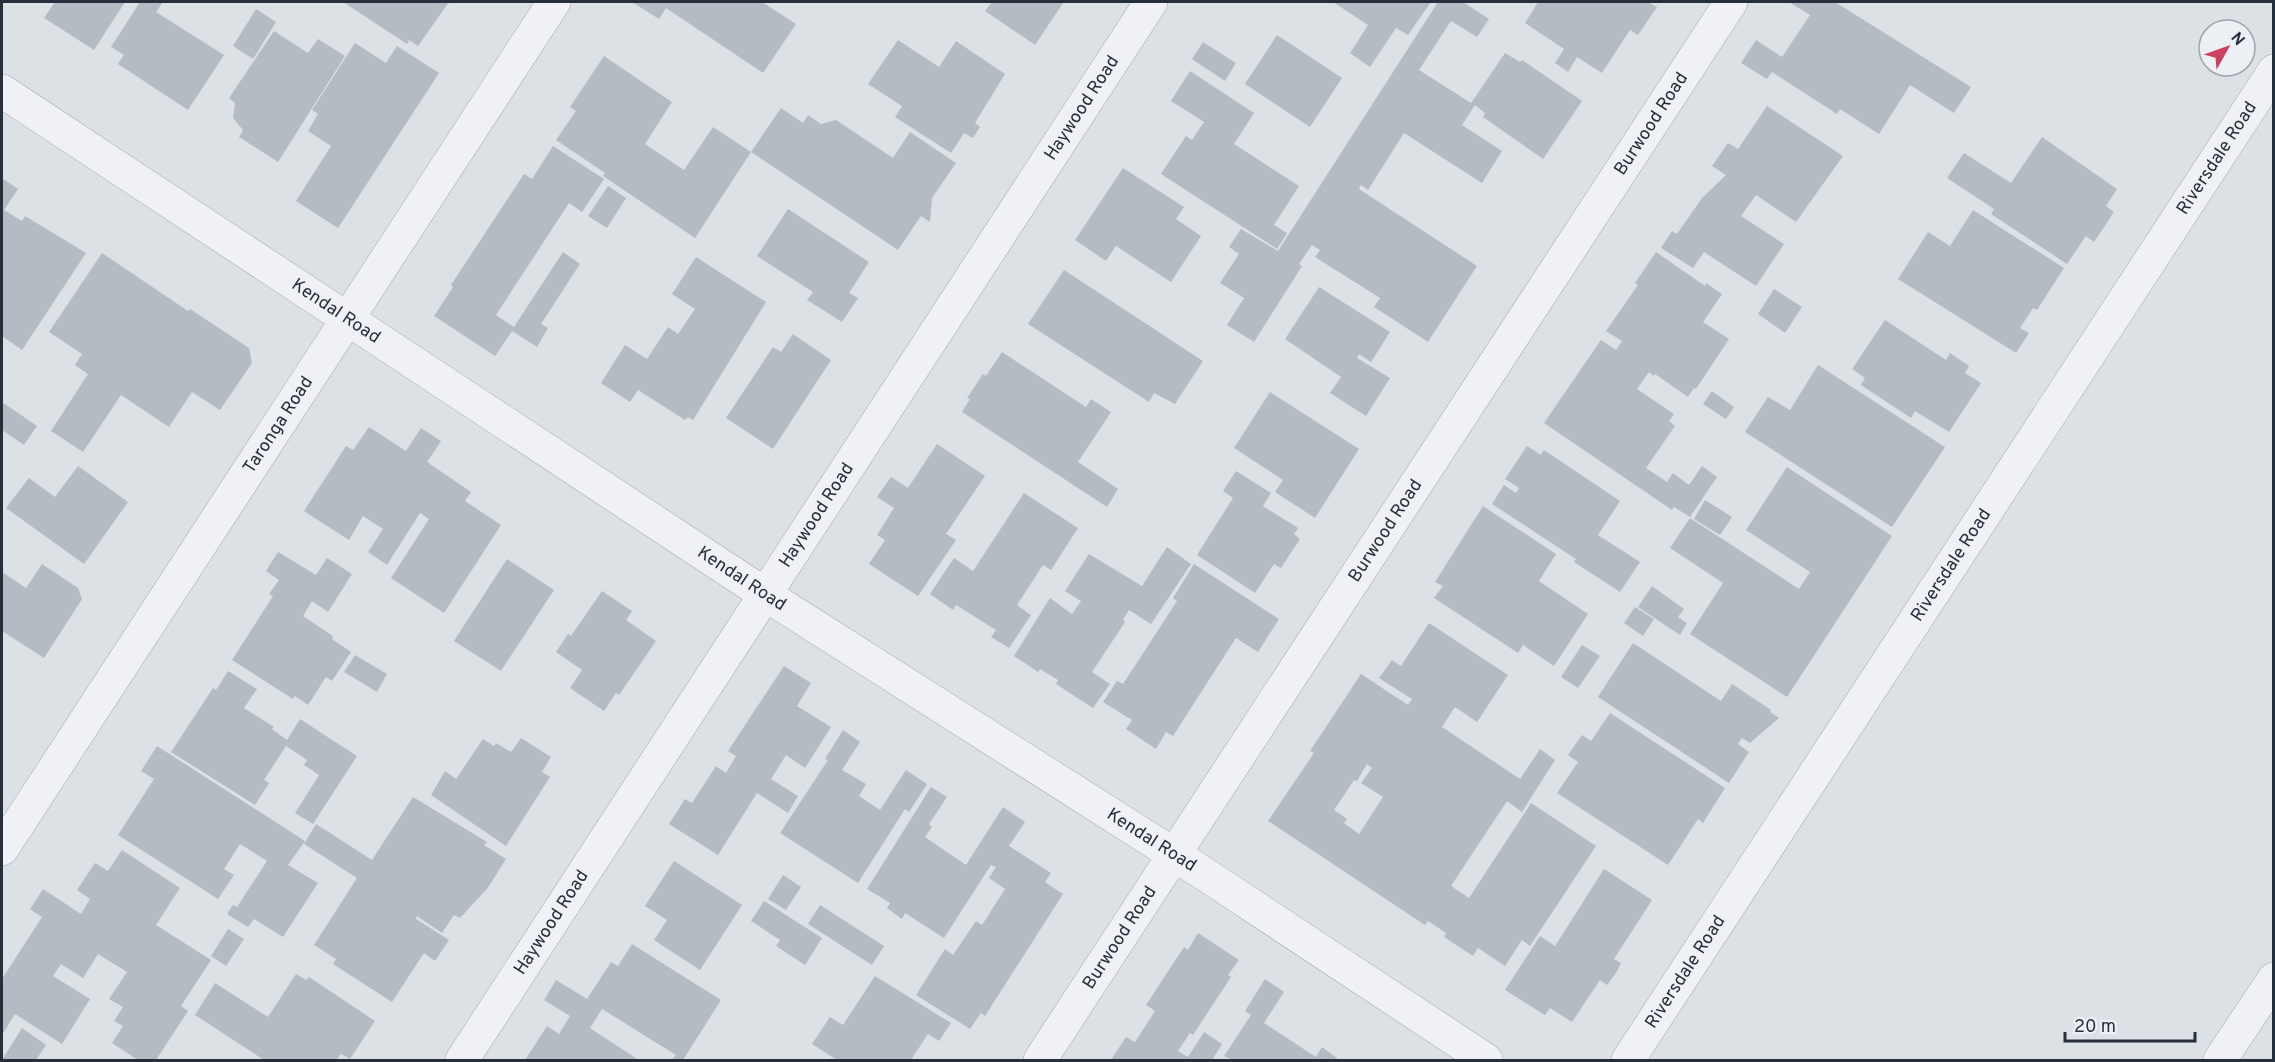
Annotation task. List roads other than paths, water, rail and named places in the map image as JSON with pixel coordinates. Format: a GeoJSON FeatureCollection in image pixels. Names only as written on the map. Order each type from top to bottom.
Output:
{"type":"FeatureCollection","features":[{"type":"Feature","properties":{"kind":"street","name":"Taronga Road"},"geometry":{"type":"LineString","coordinates":[[2,849],[554,2]]}},
{"type":"Feature","properties":{"kind":"street","name":"Haywood Road"},"geometry":{"type":"LineString","coordinates":[[462,1060],[1151,2]]}},
{"type":"Feature","properties":{"kind":"street","name":"Burwood Road"},"geometry":{"type":"LineString","coordinates":[[1040,1060],[1731,2]]}},
{"type":"Feature","properties":{"kind":"street","name":"Riversdale Road"},"geometry":{"type":"LineString","coordinates":[[1628,1060],[2274,71]]}},
{"type":"Feature","properties":{"kind":"street","name":"Kendal Road"},"geometry":{"type":"LineString","coordinates":[[2,91],[766,595],[1175,855],[1486,1060]]}},
{"type":"Feature","properties":{"kind":"street"},"geometry":{"type":"LineString","coordinates":[[2220,1060],[2274,979]]}}]}
